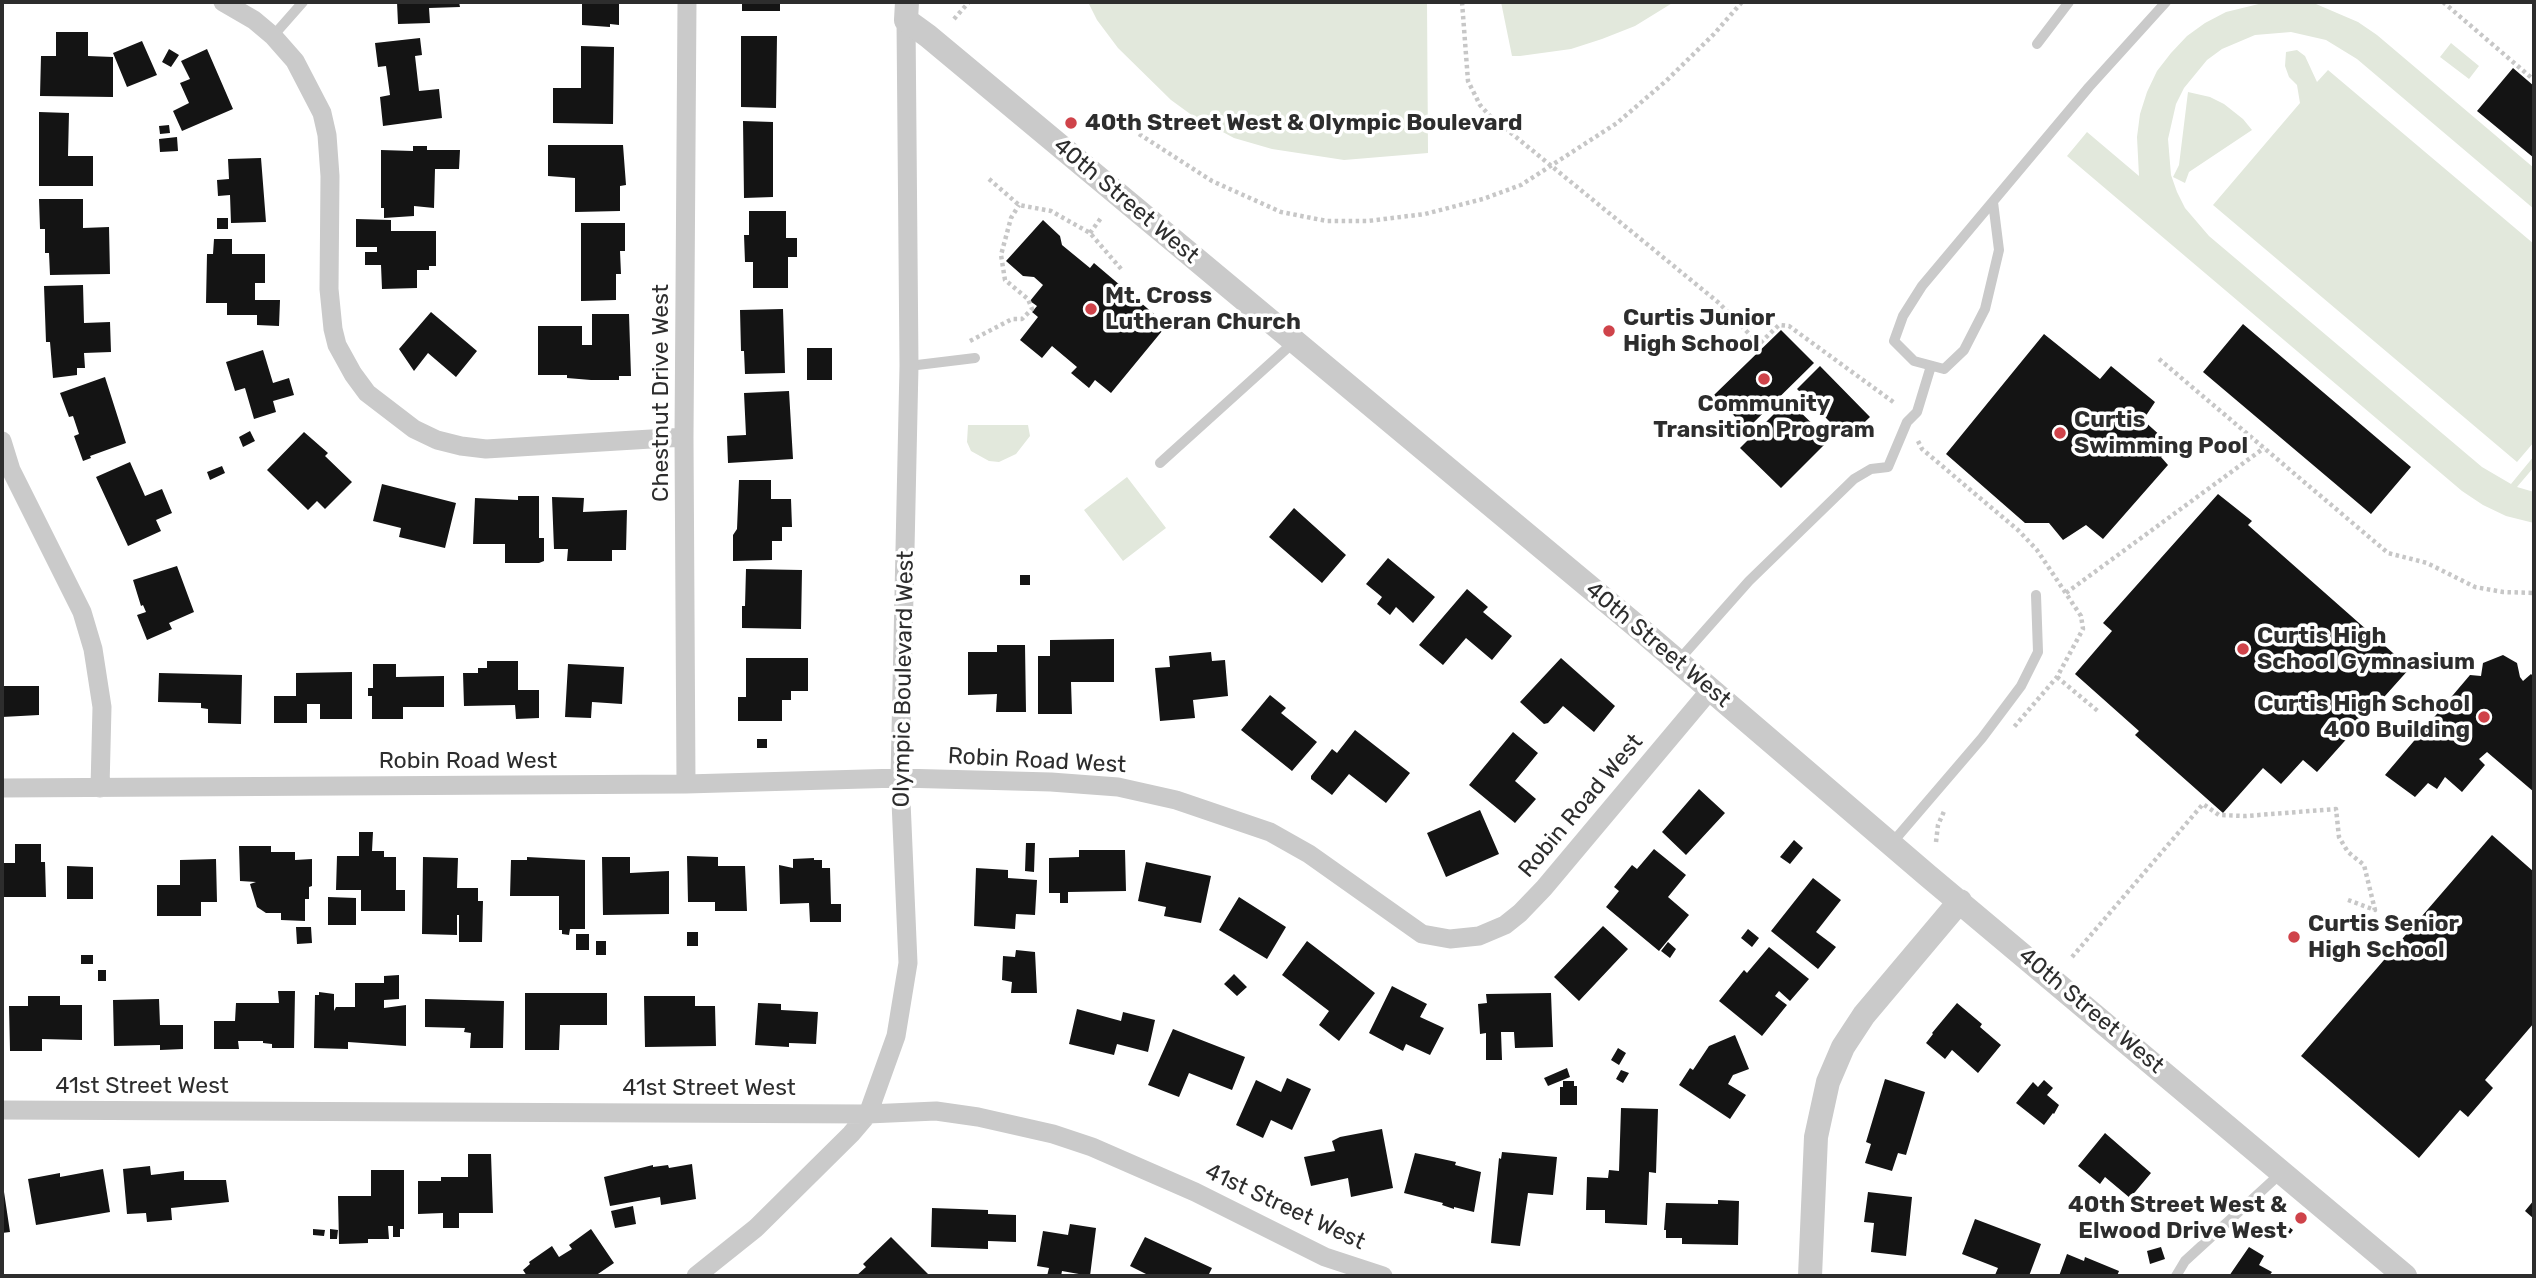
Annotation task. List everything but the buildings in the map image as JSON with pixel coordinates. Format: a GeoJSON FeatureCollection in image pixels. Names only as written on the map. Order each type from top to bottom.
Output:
{"type":"FeatureCollection","features":[{"type":"Feature","properties":{"kind":"street"},"geometry":{"type":"LineString","coordinates":[[223,2],[254,20],[273,36],[295,61],[322,113],[327,135],[330,176],[329,289],[333,329],[342,355],[367,393],[414,429],[437,440],[461,446],[486,449],[684,437]]}},
{"type":"Feature","properties":{"kind":"street","name":"Chestnut Drive West"},"geometry":{"type":"LineString","coordinates":[[686,783],[684,437],[687,2]]}},
{"type":"Feature","properties":{"kind":"street","name":"40th Street West"},"geometry":{"type":"LineString","coordinates":[[907,11],[938,44],[1678,661],[2405,1276]]}},
{"type":"Feature","properties":{"kind":"street","name":"Olympic Boulevard West"},"geometry":{"type":"LineString","coordinates":[[696,1276],[756,1228],[868,1114],[897,1036],[908,963],[900,778],[909,366],[907,11]]}},
{"type":"Feature","properties":{"kind":"street"},"geometry":{"type":"LineString","coordinates":[[2,441],[11,470],[82,612],[93,649],[102,707],[100,788]]}},
{"type":"Feature","properties":{"kind":"street","name":"Robin Road West"},"geometry":{"type":"LineString","coordinates":[[2,788],[686,783],[900,778],[1051,782],[1118,787],[1175,800],[1270,832],[1310,854],[1422,934],[1450,939],[1479,936],[1505,925],[1544,888],[1711,689]]}},
{"type":"Feature","properties":{"kind":"street"},"geometry":{"type":"LineString","coordinates":[[1810,1276],[1816,1137],[1828,1082],[1843,1047],[1864,1015],[1960,901]]}},
{"type":"Feature","properties":{"kind":"street","name":"41st Street West"},"geometry":{"type":"LineString","coordinates":[[2,1110],[868,1114],[936,1111],[978,1117],[1053,1134],[1092,1147],[1195,1192],[1325,1257],[1384,1276]]}},
{"type":"Feature","properties":{"kind":"lane"},"geometry":{"type":"LineString","coordinates":[[273,36],[303,2]]}},
{"type":"Feature","properties":{"kind":"lane"},"geometry":{"type":"LineString","coordinates":[[2037,44],[2069,2]]}},
{"type":"Feature","properties":{"kind":"lane"},"geometry":{"type":"LineString","coordinates":[[1993,202],[1998,250],[1985,309],[1964,350],[1944,369],[1914,361],[1894,341],[1903,316],[1922,286],[2089,87],[2166,2]]}},
{"type":"Feature","properties":{"kind":"lane"},"geometry":{"type":"LineString","coordinates":[[1160,463],[1295,341]]}},
{"type":"Feature","properties":{"kind":"lane"},"geometry":{"type":"LineString","coordinates":[[909,366],[975,358]]}},
{"type":"Feature","properties":{"kind":"lane"},"geometry":{"type":"LineString","coordinates":[[1678,661],[1749,581],[1854,479],[1871,469],[1888,467],[1907,422],[1917,412],[1931,366]]}},
{"type":"Feature","properties":{"kind":"lane"},"geometry":{"type":"LineString","coordinates":[[1892,843],[1982,738],[2021,686],[2038,652],[2036,594]]}},
{"type":"Feature","properties":{"kind":"lane"},"geometry":{"type":"LineString","coordinates":[[2176,1276],[2185,1261],[2282,1173]]}},
{"type":"Feature","properties":{"kind":"path"},"geometry":{"type":"LineString","coordinates":[[954,19],[969,2]]}},
{"type":"Feature","properties":{"kind":"path"},"geometry":{"type":"LineString","coordinates":[[1462,2],[1466,72],[1472,93],[1489,115],[1718,303],[1759,344],[1779,325],[1789,326],[1896,404]]}},
{"type":"Feature","properties":{"kind":"path"},"geometry":{"type":"LineString","coordinates":[[1139,134],[1212,181],[1281,212],[1327,221],[1368,221],[1425,214],[1483,200],[1521,185],[1552,167],[1617,123],[1666,82],[1742,2]]}},
{"type":"Feature","properties":{"kind":"path"},"geometry":{"type":"LineString","coordinates":[[2442,2],[2534,80]]}},
{"type":"Feature","properties":{"kind":"path"},"geometry":{"type":"LineString","coordinates":[[989,179],[1019,205],[1051,211],[1090,233],[1122,270]]}},
{"type":"Feature","properties":{"kind":"path"},"geometry":{"type":"LineString","coordinates":[[970,341],[1012,319],[1022,319],[1032,309],[1028,299],[1005,280],[1001,255],[1011,218],[1019,205]]}},
{"type":"Feature","properties":{"kind":"path"},"geometry":{"type":"LineString","coordinates":[[1090,233],[1101,218]]}},
{"type":"Feature","properties":{"kind":"path"},"geometry":{"type":"LineString","coordinates":[[2159,359],[2388,553],[2427,563],[2475,587],[2503,592],[2534,593]]}},
{"type":"Feature","properties":{"kind":"path"},"geometry":{"type":"LineString","coordinates":[[1916,437],[1922,449],[2019,531],[2037,550],[2081,616],[2083,629],[2057,677],[2010,732]]}},
{"type":"Feature","properties":{"kind":"path"},"geometry":{"type":"LineString","coordinates":[[2066,593],[2264,448]]}},
{"type":"Feature","properties":{"kind":"path"},"geometry":{"type":"LineString","coordinates":[[2057,677],[2099,712]]}},
{"type":"Feature","properties":{"kind":"path"},"geometry":{"type":"LineString","coordinates":[[2072,957],[2203,804],[2219,815],[2246,816],[2336,809],[2339,837],[2348,852],[2364,865],[2375,910],[2348,900]]}},
{"type":"Feature","properties":{"kind":"path"},"geometry":{"type":"LineString","coordinates":[[1936,842],[1938,825],[1948,806]]}},
{"type":"Feature","properties":{"kind":"shaded area"},"geometry":{"type":"Polygon","coordinates":[[[1088,2],[1427,2],[1428,153],[1344,160],[1272,149],[1234,138],[1193,116],[1171,100],[1118,48],[1097,20],[1088,2]]]}},
{"type":"Feature","properties":{"kind":"shaded area"},"geometry":{"type":"Polygon","coordinates":[[[1501,2],[1674,2],[1635,26],[1602,39],[1571,49],[1512,56],[1501,2]]]}},
{"type":"Feature","properties":{"kind":"shaded area"},"geometry":{"type":"Polygon","coordinates":[[[2267,2],[2316,4],[2358,22],[2377,35],[2534,168],[2534,209],[2357,59],[2326,40],[2291,32],[2255,35],[2222,49],[2207,60],[2184,88],[2176,104],[2168,139],[2171,175],[2185,208],[2209,236],[2482,467],[2511,484],[2534,456],[2534,467],[2517,487],[2534,492],[2534,523],[2506,516],[2462,491],[2067,156],[2087,132],[2139,176],[2137,137],[2140,114],[2157,71],[2187,36],[2205,23],[2226,12],[2267,2]]]}},
{"type":"Feature","properties":{"kind":"shaded area"},"geometry":{"type":"Polygon","coordinates":[[[2451,43],[2479,66],[2469,79],[2440,57],[2451,43]]]}},
{"type":"Feature","properties":{"kind":"shaded area"},"geometry":{"type":"Polygon","coordinates":[[[2297,50],[2305,56],[2317,82],[2328,70],[2534,244],[2534,442],[2517,462],[2213,205],[2300,103],[2297,85],[2289,77],[2285,66],[2286,52],[2297,50]]]}},
{"type":"Feature","properties":{"kind":"shaded area"},"geometry":{"type":"Polygon","coordinates":[[[2188,92],[2210,97],[2224,104],[2252,130],[2189,172],[2185,183],[2173,177],[2179,165],[2188,92]]]}},
{"type":"Feature","properties":{"kind":"shaded area"},"geometry":{"type":"Polygon","coordinates":[[[968,425],[1028,425],[1030,436],[1016,454],[999,462],[989,461],[971,451],[967,442],[968,425]]]}},
{"type":"Feature","properties":{"kind":"shaded area"},"geometry":{"type":"Polygon","coordinates":[[[1127,477],[1166,528],[1123,561],[1084,510],[1127,477]]]}},
{"type":"Feature","properties":{"kind":"place","name":"40th Street West & Olympic Boulevard"},"geometry":{"type":"Point","coordinates":[1071,123]}},
{"type":"Feature","properties":{"kind":"place","name":"Mt. Cross Lutheran Church"},"geometry":{"type":"Point","coordinates":[1091,309]}},
{"type":"Feature","properties":{"kind":"place","name":"Curtis Junior High School"},"geometry":{"type":"Point","coordinates":[1609,331]}},
{"type":"Feature","properties":{"kind":"place","name":"Community Transition Program"},"geometry":{"type":"Point","coordinates":[1764,379]}},
{"type":"Feature","properties":{"kind":"place","name":"Curtis Swimming Pool"},"geometry":{"type":"Point","coordinates":[2060,433]}},
{"type":"Feature","properties":{"kind":"place","name":"Curtis High School Gymnasium"},"geometry":{"type":"Point","coordinates":[2243,649]}},
{"type":"Feature","properties":{"kind":"place","name":"Curtis High School 400 Building"},"geometry":{"type":"Point","coordinates":[2484,717]}},
{"type":"Feature","properties":{"kind":"place","name":"Curtis Senior High School"},"geometry":{"type":"Point","coordinates":[2294,937]}},
{"type":"Feature","properties":{"kind":"place","name":"40th Street West & Elwood Drive West"},"geometry":{"type":"Point","coordinates":[2301,1218]}}]}
